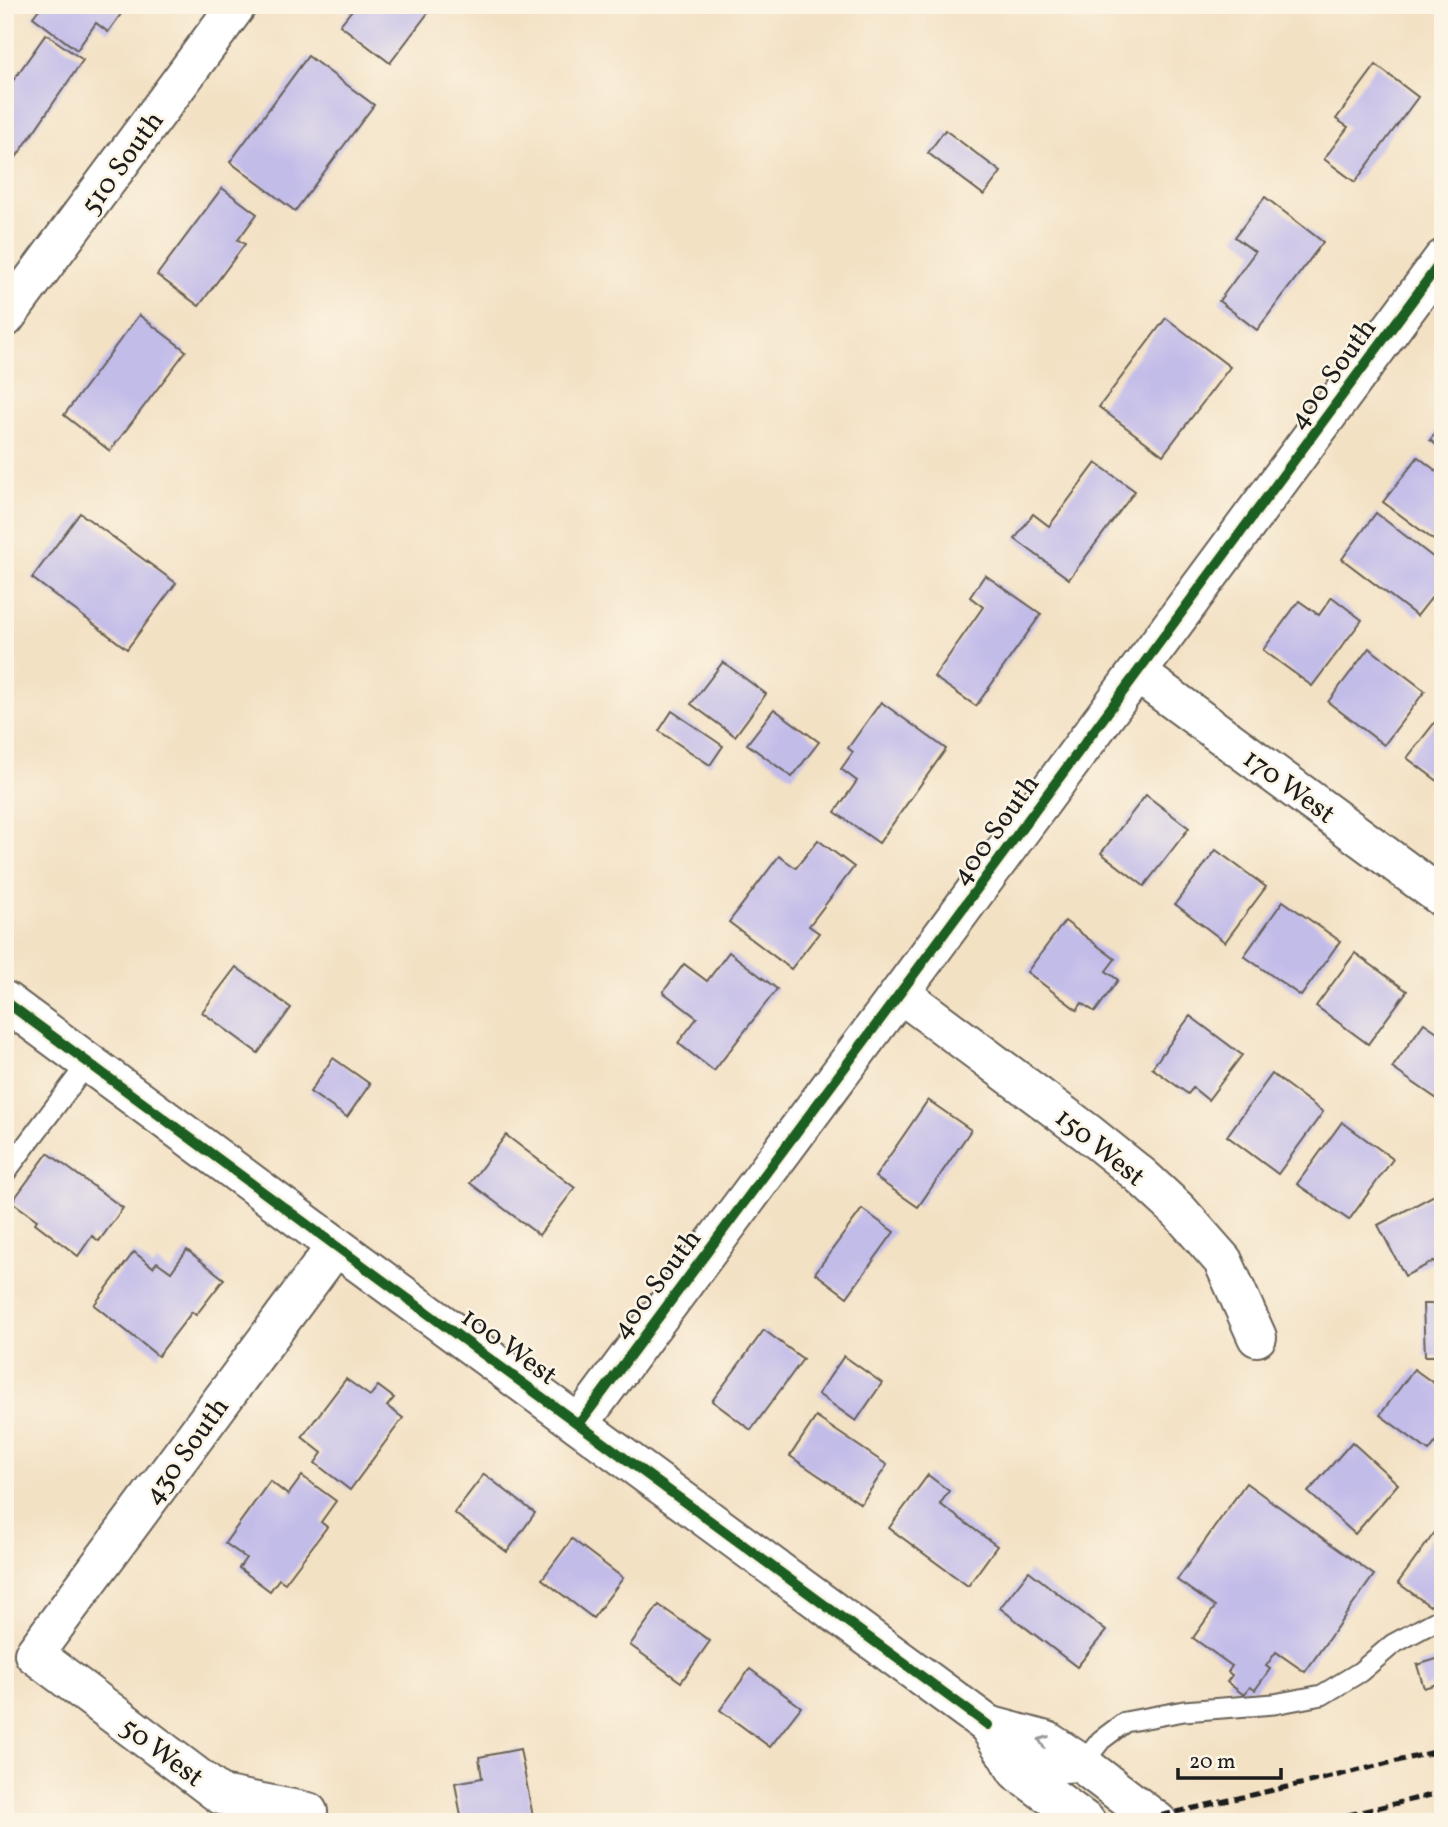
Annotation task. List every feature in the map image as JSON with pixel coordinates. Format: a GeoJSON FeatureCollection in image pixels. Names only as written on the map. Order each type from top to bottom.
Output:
{"type":"FeatureCollection","features":[{"type":"Feature","properties":{"kind":"street","name":"510 South"},"geometry":{"type":"LineString","coordinates":[[5,318],[237,5]]}},
{"type":"Feature","properties":{"kind":"street","name":"400 South"},"geometry":{"type":"LineString","coordinates":[[579,1424],[1443,259]]}},
{"type":"Feature","properties":{"kind":"street","name":"170 West"},"geometry":{"type":"LineString","coordinates":[[1137,673],[1443,898]]}},
{"type":"Feature","properties":{"kind":"street","name":"150 West"},"geometry":{"type":"LineString","coordinates":[[900,993],[1089,1134],[1179,1211],[1223,1261],[1257,1337]]}},
{"type":"Feature","properties":{"kind":"street","name":"100 West"},"geometry":{"type":"LineString","coordinates":[[5,1001],[579,1424],[998,1741],[1017,1771],[1086,1822]]}},
{"type":"Feature","properties":{"kind":"street","name":"430 South"},"geometry":{"type":"LineString","coordinates":[[34,1654],[336,1246]]}},
{"type":"Feature","properties":{"kind":"street","name":"50 West"},"geometry":{"type":"LineString","coordinates":[[34,1654],[221,1795],[308,1812]]}},
{"type":"Feature","properties":{"kind":"street","name":"100 West"},"geometry":{"type":"LineString","coordinates":[[998,1741],[1047,1741],[1158,1822]]}},
{"type":"Feature","properties":{"kind":"lane"},"geometry":{"type":"LineString","coordinates":[[5,1173],[89,1063]]}},
{"type":"Feature","properties":{"kind":"lane"},"geometry":{"type":"LineString","coordinates":[[1082,1764],[1101,1740],[1125,1722],[1184,1711],[1274,1704],[1322,1695],[1360,1672],[1393,1644],[1443,1617]]}},
{"type":"Feature","properties":{"kind":"building"},"geometry":{"type":"Polygon","coordinates":[[[42,5],[109,5],[121,14],[108,32],[96,23],[77,50],[33,17],[42,5]]]}},
{"type":"Feature","properties":{"kind":"building"},"geometry":{"type":"Polygon","coordinates":[[[356,5],[434,5],[390,63],[340,25],[356,5]]]}},
{"type":"Feature","properties":{"kind":"building"},"geometry":{"type":"Polygon","coordinates":[[[46,34],[83,60],[8,169],[5,167],[5,92],[46,34]]]}},
{"type":"Feature","properties":{"kind":"building"},"geometry":{"type":"Polygon","coordinates":[[[308,56],[374,105],[295,211],[230,162],[308,56]]]}},
{"type":"Feature","properties":{"kind":"building"},"geometry":{"type":"Polygon","coordinates":[[[1376,65],[1418,97],[1355,182],[1324,159],[1348,127],[1336,119],[1376,65]]]}},
{"type":"Feature","properties":{"kind":"building"},"geometry":{"type":"Polygon","coordinates":[[[945,130],[1001,172],[984,195],[928,153],[945,130]]]}},
{"type":"Feature","properties":{"kind":"building"},"geometry":{"type":"Polygon","coordinates":[[[222,188],[257,214],[238,240],[245,244],[199,306],[157,275],[222,188]]]}},
{"type":"Feature","properties":{"kind":"building"},"geometry":{"type":"Polygon","coordinates":[[[1265,197],[1323,242],[1257,330],[1219,301],[1255,252],[1235,237],[1265,197]]]}},
{"type":"Feature","properties":{"kind":"building"},"geometry":{"type":"Polygon","coordinates":[[[139,315],[186,351],[110,451],[64,415],[139,315]]]}},
{"type":"Feature","properties":{"kind":"building"},"geometry":{"type":"Polygon","coordinates":[[[1166,318],[1230,367],[1163,455],[1099,407],[1166,318]]]}},
{"type":"Feature","properties":{"kind":"building"},"geometry":{"type":"Polygon","coordinates":[[[1443,423],[1443,450],[1430,440],[1443,423]]]}},
{"type":"Feature","properties":{"kind":"building"},"geometry":{"type":"Polygon","coordinates":[[[1418,457],[1443,476],[1443,547],[1383,502],[1418,457]]]}},
{"type":"Feature","properties":{"kind":"building"},"geometry":{"type":"Polygon","coordinates":[[[1096,463],[1135,491],[1069,579],[1015,539],[1033,514],[1049,526],[1096,463]]]}},
{"type":"Feature","properties":{"kind":"building"},"geometry":{"type":"Polygon","coordinates":[[[80,513],[176,583],[127,649],[32,578],[80,513]]]}},
{"type":"Feature","properties":{"kind":"building"},"geometry":{"type":"Polygon","coordinates":[[[1376,513],[1443,565],[1443,583],[1417,616],[1342,559],[1376,513]]]}},
{"type":"Feature","properties":{"kind":"building"},"geometry":{"type":"Polygon","coordinates":[[[985,575],[1041,614],[976,706],[934,677],[983,607],[970,597],[985,575]]]}},
{"type":"Feature","properties":{"kind":"building"},"geometry":{"type":"Polygon","coordinates":[[[1332,597],[1362,620],[1312,686],[1263,650],[1299,601],[1319,615],[1332,597]]]}},
{"type":"Feature","properties":{"kind":"building"},"geometry":{"type":"Polygon","coordinates":[[[1369,648],[1425,691],[1384,745],[1328,702],[1369,648]]]}},
{"type":"Feature","properties":{"kind":"building"},"geometry":{"type":"Polygon","coordinates":[[[723,662],[766,694],[735,736],[691,704],[723,662]]]}},
{"type":"Feature","properties":{"kind":"building"},"geometry":{"type":"Polygon","coordinates":[[[881,702],[946,749],[879,843],[835,812],[857,781],[841,769],[853,752],[848,748],[881,702]]]}},
{"type":"Feature","properties":{"kind":"building"},"geometry":{"type":"Polygon","coordinates":[[[774,709],[819,742],[792,777],[747,744],[774,709]]]}},
{"type":"Feature","properties":{"kind":"building"},"geometry":{"type":"Polygon","coordinates":[[[672,711],[723,746],[710,765],[659,731],[672,711]]]}},
{"type":"Feature","properties":{"kind":"building"},"geometry":{"type":"Polygon","coordinates":[[[1443,712],[1443,785],[1407,758],[1443,712]]]}},
{"type":"Feature","properties":{"kind":"building"},"geometry":{"type":"Polygon","coordinates":[[[1146,795],[1189,828],[1144,886],[1101,853],[1146,795]]]}},
{"type":"Feature","properties":{"kind":"building"},"geometry":{"type":"Polygon","coordinates":[[[818,840],[854,867],[809,926],[819,933],[791,969],[729,922],[779,856],[796,868],[818,840]]]}},
{"type":"Feature","properties":{"kind":"building"},"geometry":{"type":"Polygon","coordinates":[[[1216,850],[1266,887],[1225,942],[1175,904],[1216,850]]]}},
{"type":"Feature","properties":{"kind":"building"},"geometry":{"type":"Polygon","coordinates":[[[1283,901],[1340,941],[1301,996],[1244,956],[1283,901]]]}},
{"type":"Feature","properties":{"kind":"building"},"geometry":{"type":"Polygon","coordinates":[[[1065,921],[1115,959],[1106,971],[1118,980],[1095,1012],[1082,1003],[1077,1010],[1027,972],[1065,921]]]}},
{"type":"Feature","properties":{"kind":"building"},"geometry":{"type":"Polygon","coordinates":[[[729,952],[777,989],[714,1071],[678,1043],[697,1018],[663,992],[684,964],[707,981],[729,952]]]}},
{"type":"Feature","properties":{"kind":"building"},"geometry":{"type":"Polygon","coordinates":[[[1355,953],[1407,991],[1368,1044],[1316,1006],[1355,953]]]}},
{"type":"Feature","properties":{"kind":"building"},"geometry":{"type":"Polygon","coordinates":[[[236,967],[291,1008],[258,1053],[202,1012],[236,967]]]}},
{"type":"Feature","properties":{"kind":"building"},"geometry":{"type":"Polygon","coordinates":[[[1190,1016],[1242,1055],[1208,1100],[1193,1088],[1188,1094],[1152,1068],[1190,1016]]]}},
{"type":"Feature","properties":{"kind":"building"},"geometry":{"type":"Polygon","coordinates":[[[1424,1023],[1443,1036],[1443,1103],[1392,1068],[1424,1023]]]}},
{"type":"Feature","properties":{"kind":"building"},"geometry":{"type":"Polygon","coordinates":[[[333,1058],[370,1084],[347,1117],[310,1092],[333,1058]]]}},
{"type":"Feature","properties":{"kind":"building"},"geometry":{"type":"Polygon","coordinates":[[[1272,1074],[1323,1112],[1278,1174],[1227,1136],[1272,1074]]]}},
{"type":"Feature","properties":{"kind":"building"},"geometry":{"type":"Polygon","coordinates":[[[928,1100],[971,1130],[918,1207],[875,1177],[928,1100]]]}},
{"type":"Feature","properties":{"kind":"building"},"geometry":{"type":"Polygon","coordinates":[[[1342,1122],[1393,1159],[1349,1220],[1297,1184],[1342,1122]]]}},
{"type":"Feature","properties":{"kind":"building"},"geometry":{"type":"Polygon","coordinates":[[[506,1135],[575,1188],[539,1235],[470,1183],[506,1135]]]}},
{"type":"Feature","properties":{"kind":"building"},"geometry":{"type":"Polygon","coordinates":[[[48,1153],[123,1208],[99,1241],[92,1236],[78,1256],[12,1202],[48,1153]]]}},
{"type":"Feature","properties":{"kind":"building"},"geometry":{"type":"Polygon","coordinates":[[[1440,1192],[1443,1198],[1443,1257],[1405,1276],[1378,1225],[1440,1192]]]}},
{"type":"Feature","properties":{"kind":"building"},"geometry":{"type":"Polygon","coordinates":[[[862,1209],[894,1232],[847,1297],[815,1273],[862,1209]]]}},
{"type":"Feature","properties":{"kind":"building"},"geometry":{"type":"Polygon","coordinates":[[[187,1250],[224,1279],[196,1315],[192,1312],[158,1356],[94,1305],[134,1252],[153,1267],[157,1262],[171,1272],[187,1250]]]}},
{"type":"Feature","properties":{"kind":"building"},"geometry":{"type":"Polygon","coordinates":[[[1437,1291],[1443,1291],[1443,1356],[1425,1356],[1423,1304],[1437,1304],[1437,1291]]]}},
{"type":"Feature","properties":{"kind":"building"},"geometry":{"type":"Polygon","coordinates":[[[764,1330],[803,1359],[751,1430],[712,1401],[764,1330]]]}},
{"type":"Feature","properties":{"kind":"building"},"geometry":{"type":"Polygon","coordinates":[[[844,1356],[882,1383],[856,1421],[818,1394],[844,1356]]]}},
{"type":"Feature","properties":{"kind":"building"},"geometry":{"type":"Polygon","coordinates":[[[1414,1369],[1443,1390],[1443,1432],[1429,1451],[1380,1415],[1414,1369]]]}},
{"type":"Feature","properties":{"kind":"building"},"geometry":{"type":"Polygon","coordinates":[[[346,1379],[370,1396],[378,1386],[394,1398],[387,1406],[403,1418],[350,1490],[315,1463],[322,1453],[302,1437],[346,1379]]]}},
{"type":"Feature","properties":{"kind":"building"},"geometry":{"type":"Polygon","coordinates":[[[816,1417],[887,1465],[861,1504],[790,1456],[816,1417]]]}},
{"type":"Feature","properties":{"kind":"building"},"geometry":{"type":"Polygon","coordinates":[[[1352,1442],[1398,1484],[1355,1534],[1308,1492],[1352,1442]]]}},
{"type":"Feature","properties":{"kind":"building"},"geometry":{"type":"Polygon","coordinates":[[[484,1474],[535,1513],[507,1552],[454,1513],[484,1474]]]}},
{"type":"Feature","properties":{"kind":"building"},"geometry":{"type":"Polygon","coordinates":[[[928,1475],[949,1491],[940,1504],[997,1546],[968,1586],[889,1528],[928,1475]]]}},
{"type":"Feature","properties":{"kind":"building"},"geometry":{"type":"Polygon","coordinates":[[[302,1476],[336,1501],[321,1522],[327,1527],[285,1583],[279,1579],[270,1591],[239,1568],[246,1558],[225,1543],[270,1481],[288,1495],[302,1476]]]}},
{"type":"Feature","properties":{"kind":"building"},"geometry":{"type":"Polygon","coordinates":[[[1246,1483],[1374,1575],[1305,1672],[1276,1652],[1266,1666],[1270,1669],[1255,1690],[1250,1687],[1244,1695],[1227,1682],[1232,1675],[1228,1672],[1232,1666],[1193,1638],[1215,1607],[1177,1580],[1246,1483]]]}},
{"type":"Feature","properties":{"kind":"building"},"geometry":{"type":"Polygon","coordinates":[[[1443,1521],[1443,1588],[1430,1606],[1398,1583],[1443,1521]]]}},
{"type":"Feature","properties":{"kind":"building"},"geometry":{"type":"Polygon","coordinates":[[[572,1539],[623,1578],[593,1618],[542,1579],[572,1539]]]}},
{"type":"Feature","properties":{"kind":"building"},"geometry":{"type":"Polygon","coordinates":[[[1029,1571],[1106,1631],[1077,1667],[1000,1608],[1029,1571]]]}},
{"type":"Feature","properties":{"kind":"building"},"geometry":{"type":"Polygon","coordinates":[[[659,1605],[710,1641],[681,1682],[630,1645],[659,1605]]]}},
{"type":"Feature","properties":{"kind":"building"},"geometry":{"type":"Polygon","coordinates":[[[1443,1657],[1443,1682],[1424,1688],[1417,1665],[1443,1657]]]}},
{"type":"Feature","properties":{"kind":"building"},"geometry":{"type":"Polygon","coordinates":[[[750,1669],[801,1707],[770,1747],[720,1710],[750,1669]]]}},
{"type":"Feature","properties":{"kind":"building"},"geometry":{"type":"Polygon","coordinates":[[[520,1749],[534,1822],[462,1822],[455,1783],[482,1778],[479,1757],[520,1749]]]}},
{"type":"Feature","properties":{"kind":"railway"},"geometry":{"type":"LineString","coordinates":[[1132,1822],[1443,1750]]}},
{"type":"Feature","properties":{"kind":"railway"},"geometry":{"type":"LineString","coordinates":[[1319,1822],[1443,1792]]}},
{"type":"Feature","properties":{"kind":"cycle path"},"geometry":{"type":"LineString","coordinates":[[579,1424],[1443,259]]}},
{"type":"Feature","properties":{"kind":"cycle path"},"geometry":{"type":"LineString","coordinates":[[5,1001],[988,1725]]}}]}
